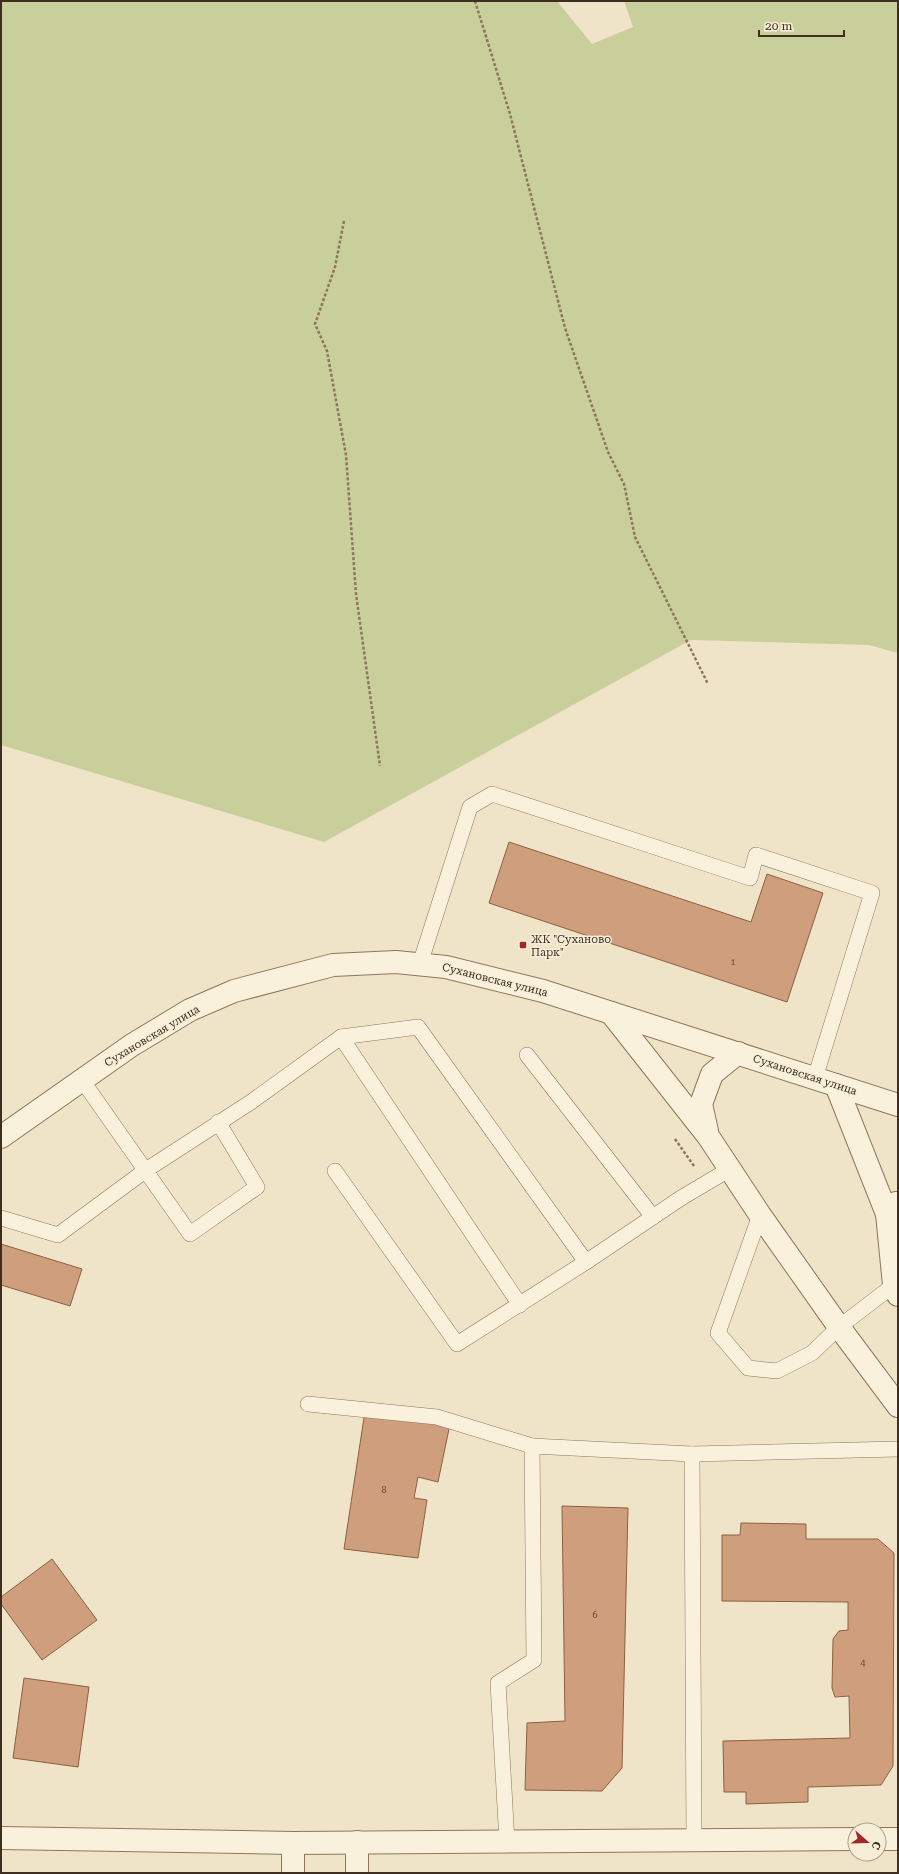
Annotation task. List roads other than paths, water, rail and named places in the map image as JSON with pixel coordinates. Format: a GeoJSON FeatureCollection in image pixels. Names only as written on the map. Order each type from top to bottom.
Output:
{"type":"FeatureCollection","features":[{"type":"Feature","properties":{"kind":"street","name":"Сухановская улица"},"geometry":{"type":"LineString","coordinates":[[1,1137],[132,1045],[190,1010],[234,991],[333,965],[396,962],[446,967],[543,991],[898,1105]]}},
{"type":"Feature","properties":{"kind":"street"},"geometry":{"type":"LineString","coordinates":[[611,1013],[708,1136],[760,1215],[839,1327],[898,1406]]}},
{"type":"Feature","properties":{"kind":"street"},"geometry":{"type":"LineString","coordinates":[[708,1136],[701,1104],[712,1074],[738,1053]]}},
{"type":"Feature","properties":{"kind":"street"},"geometry":{"type":"LineString","coordinates":[[836,1085],[893,1207],[897,1289]]}},
{"type":"Feature","properties":{"kind":"street"},"geometry":{"type":"LineString","coordinates":[[1,1838],[293,1843],[847,1839]]}},
{"type":"Feature","properties":{"kind":"street"},"geometry":{"type":"LineString","coordinates":[[887,1839],[898,1839]]}},
{"type":"Feature","properties":{"kind":"street"},"geometry":{"type":"LineString","coordinates":[[357,1842],[357,1873]]}},
{"type":"Feature","properties":{"kind":"street"},"geometry":{"type":"LineString","coordinates":[[293,1843],[293,1873]]}},
{"type":"Feature","properties":{"kind":"lane"},"geometry":{"type":"LineString","coordinates":[[420,964],[470,807],[492,794],[750,878],[756,854],[872,893],[815,1078]]}},
{"type":"Feature","properties":{"kind":"lane"},"geometry":{"type":"LineString","coordinates":[[1,1218],[58,1235],[146,1170],[251,1102],[341,1037],[418,1027],[586,1262]]}},
{"type":"Feature","properties":{"kind":"lane"},"geometry":{"type":"LineString","coordinates":[[341,1037],[520,1304]]}},
{"type":"Feature","properties":{"kind":"lane"},"geometry":{"type":"LineString","coordinates":[[527,1055],[653,1217]]}},
{"type":"Feature","properties":{"kind":"lane"},"geometry":{"type":"LineString","coordinates":[[82,1080],[190,1234],[257,1187],[218,1122]]}},
{"type":"Feature","properties":{"kind":"lane"},"geometry":{"type":"LineString","coordinates":[[335,1171],[457,1344],[730,1169]]}},
{"type":"Feature","properties":{"kind":"lane"},"geometry":{"type":"LineString","coordinates":[[760,1215],[718,1333],[748,1368],[777,1371],[812,1353],[839,1327],[897,1289]]}},
{"type":"Feature","properties":{"kind":"lane"},"geometry":{"type":"LineString","coordinates":[[308,1404],[437,1417],[532,1446],[692,1454],[898,1449]]}},
{"type":"Feature","properties":{"kind":"lane"},"geometry":{"type":"LineString","coordinates":[[507,1842],[498,1683],[534,1660],[532,1446]]}},
{"type":"Feature","properties":{"kind":"lane"},"geometry":{"type":"LineString","coordinates":[[692,1454],[694,1839]]}},
{"type":"Feature","properties":{"kind":"place","name":"ЖК \"Суханово Парк\""},"geometry":{"type":"Point","coordinates":[523,945]}}]}
